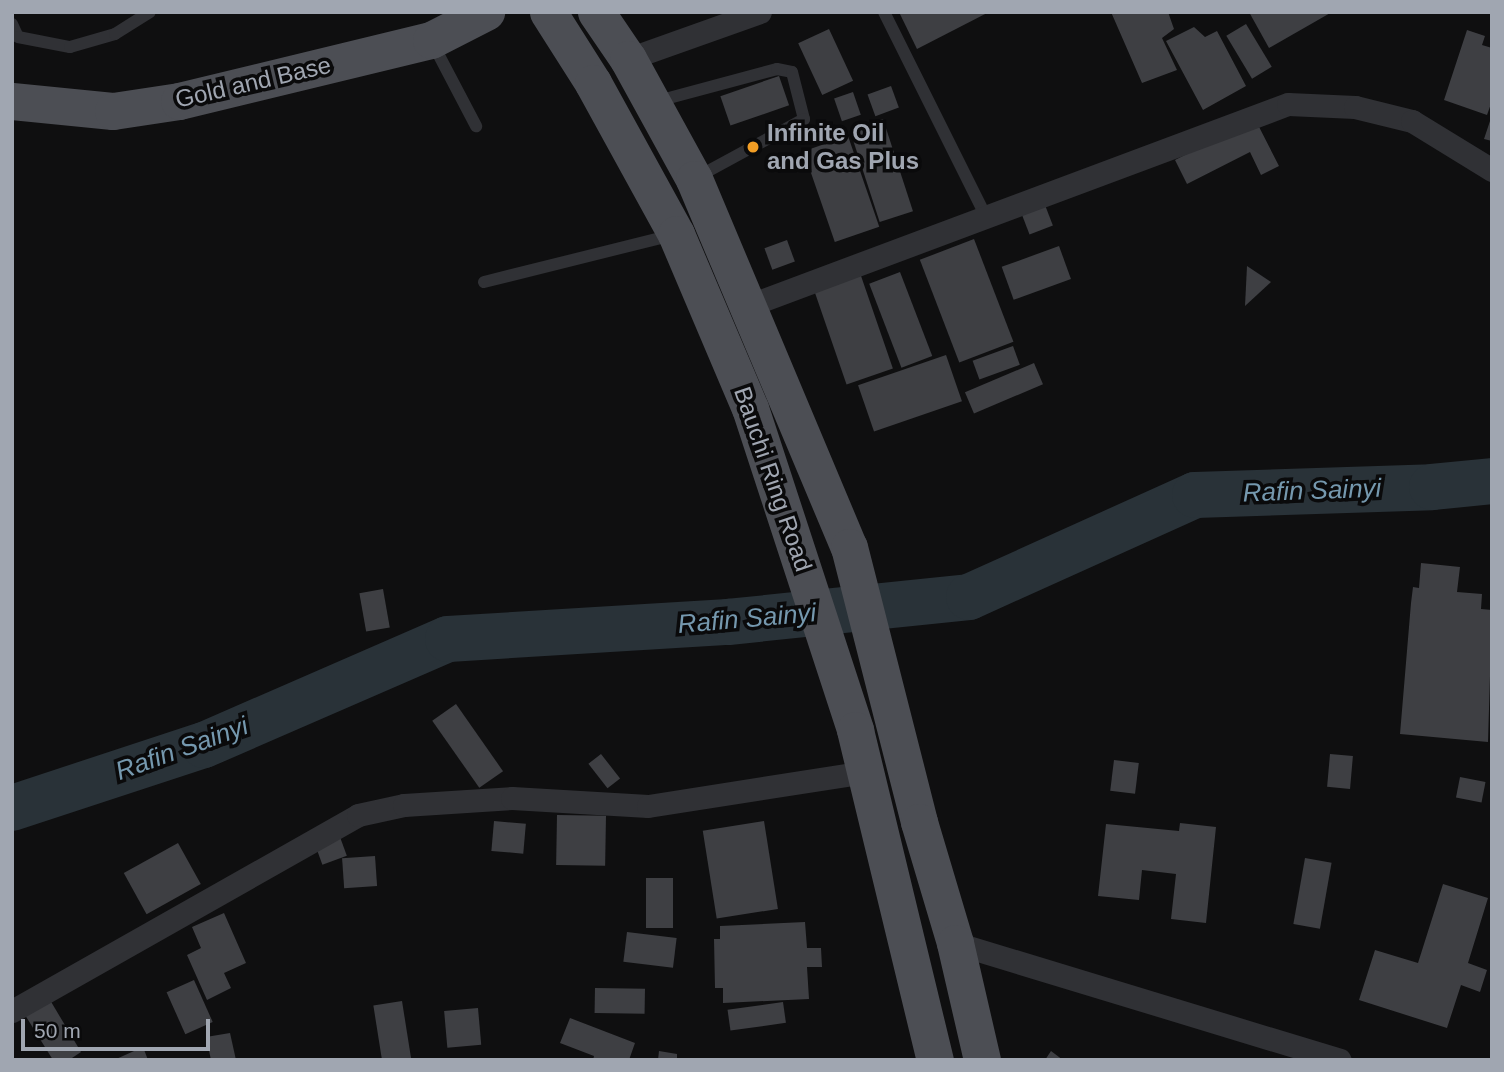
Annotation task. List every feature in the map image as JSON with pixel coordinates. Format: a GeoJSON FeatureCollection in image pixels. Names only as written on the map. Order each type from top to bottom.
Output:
{"type":"FeatureCollection","features":[{"type":"Feature","properties":{"kind":"main road","name":"Gold and Base"},"geometry":{"type":"LineString","coordinates":[[12,100],[113,111],[230,91],[431,40],[486,12]]}},
{"type":"Feature","properties":{"kind":"main road","name":"Bauchi Ring Road"},"geometry":{"type":"LineString","coordinates":[[548,12],[593,83],[676,234],[750,408],[803,562],[855,730],[935,1060]]}},
{"type":"Feature","properties":{"kind":"main road","name":"Bauchi Ring Road"},"geometry":{"type":"LineString","coordinates":[[596,12],[628,59],[694,179],[750,305],[849,547],[956,943],[982,1060]]}},
{"type":"Feature","properties":{"kind":"street"},"geometry":{"type":"LineString","coordinates":[[628,59],[760,12]]}},
{"type":"Feature","properties":{"kind":"street"},"geometry":{"type":"LineString","coordinates":[[750,305],[987,219],[1288,104],[1354,107],[1412,121],[1492,170]]}},
{"type":"Feature","properties":{"kind":"street"},"geometry":{"type":"LineString","coordinates":[[12,1011],[358,815],[404,805],[512,798],[648,806],[866,772]]}},
{"type":"Feature","properties":{"kind":"street"},"geometry":{"type":"LineString","coordinates":[[956,943],[1340,1060]]}},
{"type":"Feature","properties":{"kind":"lane"},"geometry":{"type":"LineString","coordinates":[[12,24],[18,37],[70,47],[114,34],[150,12]]}},
{"type":"Feature","properties":{"kind":"lane"},"geometry":{"type":"LineString","coordinates":[[884,12],[987,219]]}},
{"type":"Feature","properties":{"kind":"lane"},"geometry":{"type":"LineString","coordinates":[[431,40],[476,126]]}},
{"type":"Feature","properties":{"kind":"lane"},"geometry":{"type":"LineString","coordinates":[[653,102],[777,69],[792,72],[804,119],[694,179]]}},
{"type":"Feature","properties":{"kind":"lane"},"geometry":{"type":"LineString","coordinates":[[484,282],[676,234]]}},
{"type":"Feature","properties":{"kind":"building"},"geometry":{"type":"Polygon","coordinates":[[[899,12],[989,12],[917,49],[899,12]]]}},
{"type":"Feature","properties":{"kind":"building"},"geometry":{"type":"Polygon","coordinates":[[[1111,12],[1168,12],[1174,29],[1162,38],[1177,70],[1142,83],[1111,12]]]}},
{"type":"Feature","properties":{"kind":"building"},"geometry":{"type":"Polygon","coordinates":[[[1249,12],[1332,12],[1269,48],[1249,12]]]}},
{"type":"Feature","properties":{"kind":"building"},"geometry":{"type":"Polygon","coordinates":[[[1246,24],[1272,67],[1252,79],[1226,36],[1246,24]]]}},
{"type":"Feature","properties":{"kind":"building"},"geometry":{"type":"Polygon","coordinates":[[[1194,27],[1205,37],[1217,31],[1246,86],[1203,110],[1166,41],[1194,27]]]}},
{"type":"Feature","properties":{"kind":"building"},"geometry":{"type":"Polygon","coordinates":[[[829,29],[853,81],[822,95],[798,43],[829,29]]]}},
{"type":"Feature","properties":{"kind":"building"},"geometry":{"type":"Polygon","coordinates":[[[1467,30],[1485,36],[1482,45],[1492,48],[1492,101],[1487,115],[1444,100],[1467,30]]]}},
{"type":"Feature","properties":{"kind":"building"},"geometry":{"type":"Polygon","coordinates":[[[779,76],[789,105],[730,125],[720,96],[779,76]]]}},
{"type":"Feature","properties":{"kind":"building"},"geometry":{"type":"Polygon","coordinates":[[[891,86],[899,108],[875,116],[868,95],[891,86]]]}},
{"type":"Feature","properties":{"kind":"building"},"geometry":{"type":"Polygon","coordinates":[[[853,92],[861,115],[842,121],[834,99],[853,92]]]}},
{"type":"Feature","properties":{"kind":"building"},"geometry":{"type":"Polygon","coordinates":[[[1492,118],[1492,141],[1484,139],[1492,118]]]}},
{"type":"Feature","properties":{"kind":"building"},"geometry":{"type":"Polygon","coordinates":[[[883,119],[913,211],[880,222],[850,130],[883,119]]]}},
{"type":"Feature","properties":{"kind":"building"},"geometry":{"type":"Polygon","coordinates":[[[1255,119],[1279,166],[1261,175],[1250,152],[1187,184],[1175,160],[1255,119]]]}},
{"type":"Feature","properties":{"kind":"building"},"geometry":{"type":"Polygon","coordinates":[[[848,136],[879,227],[835,242],[804,151],[848,136]]]}},
{"type":"Feature","properties":{"kind":"building"},"geometry":{"type":"Polygon","coordinates":[[[1045,205],[1053,226],[1030,234],[1022,214],[1045,205]]]}},
{"type":"Feature","properties":{"kind":"building"},"geometry":{"type":"Polygon","coordinates":[[[974,239],[1013,342],[959,362],[920,260],[974,239]]]}},
{"type":"Feature","properties":{"kind":"building"},"geometry":{"type":"Polygon","coordinates":[[[787,240],[795,262],[772,270],[764,248],[787,240]]]}},
{"type":"Feature","properties":{"kind":"building"},"geometry":{"type":"Polygon","coordinates":[[[1059,246],[1071,279],[1014,300],[1002,267],[1059,246]]]}},
{"type":"Feature","properties":{"kind":"building"},"geometry":{"type":"Polygon","coordinates":[[[1247,266],[1271,282],[1245,306],[1247,266]]]}},
{"type":"Feature","properties":{"kind":"building"},"geometry":{"type":"Polygon","coordinates":[[[900,272],[932,356],[901,368],[869,284],[900,272]]]}},
{"type":"Feature","properties":{"kind":"building"},"geometry":{"type":"Polygon","coordinates":[[[860,273],[893,368],[847,384],[814,289],[860,273]]]}},
{"type":"Feature","properties":{"kind":"building"},"geometry":{"type":"Polygon","coordinates":[[[1013,346],[1020,365],[979,380],[973,361],[1013,346]]]}},
{"type":"Feature","properties":{"kind":"building"},"geometry":{"type":"Polygon","coordinates":[[[946,355],[962,401],[874,432],[858,385],[946,355]]]}},
{"type":"Feature","properties":{"kind":"building"},"geometry":{"type":"Polygon","coordinates":[[[1034,363],[1043,384],[974,413],[965,392],[1034,363]]]}},
{"type":"Feature","properties":{"kind":"building"},"geometry":{"type":"Polygon","coordinates":[[[1421,563],[1460,567],[1457,592],[1482,594],[1481,609],[1492,610],[1488,742],[1400,734],[1411,603],[1413,587],[1419,588],[1421,563]]]}},
{"type":"Feature","properties":{"kind":"building"},"geometry":{"type":"Polygon","coordinates":[[[383,589],[390,627],[366,632],[359,593],[383,589]]]}},
{"type":"Feature","properties":{"kind":"building"},"geometry":{"type":"Polygon","coordinates":[[[456,704],[503,771],[479,788],[432,721],[456,704]]]}},
{"type":"Feature","properties":{"kind":"building"},"geometry":{"type":"Polygon","coordinates":[[[601,754],[620,778],[607,788],[588,764],[601,754]]]}},
{"type":"Feature","properties":{"kind":"building"},"geometry":{"type":"Polygon","coordinates":[[[1330,754],[1353,756],[1350,789],[1327,787],[1330,754]]]}},
{"type":"Feature","properties":{"kind":"building"},"geometry":{"type":"Polygon","coordinates":[[[1114,760],[1139,763],[1135,794],[1110,791],[1114,760]]]}},
{"type":"Feature","properties":{"kind":"building"},"geometry":{"type":"Polygon","coordinates":[[[1460,777],[1486,782],[1482,803],[1456,798],[1460,777]]]}},
{"type":"Feature","properties":{"kind":"building"},"geometry":{"type":"Polygon","coordinates":[[[557,815],[606,816],[605,866],[556,865],[557,815]]]}},
{"type":"Feature","properties":{"kind":"building"},"geometry":{"type":"Polygon","coordinates":[[[494,821],[526,824],[523,854],[491,851],[494,821]]]}},
{"type":"Feature","properties":{"kind":"building"},"geometry":{"type":"Polygon","coordinates":[[[764,821],[778,909],[717,919],[703,831],[764,821]]]}},
{"type":"Feature","properties":{"kind":"building"},"geometry":{"type":"Polygon","coordinates":[[[1180,823],[1216,827],[1206,923],[1171,919],[1176,874],[1142,870],[1139,900],[1098,896],[1106,824],[1179,831],[1180,823]]]}},
{"type":"Feature","properties":{"kind":"building"},"geometry":{"type":"Polygon","coordinates":[[[340,837],[347,856],[322,865],[316,846],[340,837]]]}},
{"type":"Feature","properties":{"kind":"building"},"geometry":{"type":"Polygon","coordinates":[[[178,843],[201,884],[147,914],[124,873],[178,843]]]}},
{"type":"Feature","properties":{"kind":"building"},"geometry":{"type":"Polygon","coordinates":[[[375,856],[377,886],[344,888],[342,858],[375,856]]]}},
{"type":"Feature","properties":{"kind":"building"},"geometry":{"type":"Polygon","coordinates":[[[1305,858],[1332,863],[1320,929],[1293,924],[1305,858]]]}},
{"type":"Feature","properties":{"kind":"building"},"geometry":{"type":"Polygon","coordinates":[[[646,878],[673,878],[673,928],[646,928],[646,878]]]}},
{"type":"Feature","properties":{"kind":"building"},"geometry":{"type":"Polygon","coordinates":[[[1443,884],[1488,898],[1468,963],[1487,970],[1480,992],[1461,985],[1447,1028],[1359,1000],[1375,950],[1418,963],[1443,884]]]}},
{"type":"Feature","properties":{"kind":"building"},"geometry":{"type":"Polygon","coordinates":[[[224,913],[246,963],[224,973],[231,988],[207,1000],[187,955],[201,948],[192,927],[224,913]]]}},
{"type":"Feature","properties":{"kind":"building"},"geometry":{"type":"Polygon","coordinates":[[[805,922],[807,948],[821,948],[822,967],[807,967],[809,999],[723,1003],[723,988],[715,988],[714,939],[720,939],[720,926],[805,922]]]}},
{"type":"Feature","properties":{"kind":"building"},"geometry":{"type":"Polygon","coordinates":[[[627,932],[677,938],[673,968],[623,962],[627,932]]]}},
{"type":"Feature","properties":{"kind":"building"},"geometry":{"type":"Polygon","coordinates":[[[194,980],[213,1022],[185,1034],[167,992],[194,980]]]}},
{"type":"Feature","properties":{"kind":"building"},"geometry":{"type":"Polygon","coordinates":[[[595,988],[645,989],[645,1014],[595,1013],[595,988]]]}},
{"type":"Feature","properties":{"kind":"building"},"geometry":{"type":"Polygon","coordinates":[[[50,1000],[81,1052],[69,1060],[53,1060],[25,1015],[50,1000]]]}},
{"type":"Feature","properties":{"kind":"building"},"geometry":{"type":"Polygon","coordinates":[[[402,1001],[411,1060],[382,1060],[373,1006],[402,1001]]]}},
{"type":"Feature","properties":{"kind":"building"},"geometry":{"type":"Polygon","coordinates":[[[783,1002],[786,1023],[730,1031],[728,1010],[783,1002]]]}},
{"type":"Feature","properties":{"kind":"building"},"geometry":{"type":"Polygon","coordinates":[[[478,1008],[481,1045],[447,1048],[444,1011],[478,1008]]]}},
{"type":"Feature","properties":{"kind":"building"},"geometry":{"type":"Polygon","coordinates":[[[570,1018],[635,1043],[629,1060],[593,1060],[594,1056],[560,1043],[570,1018]]]}},
{"type":"Feature","properties":{"kind":"building"},"geometry":{"type":"Polygon","coordinates":[[[230,1033],[236,1060],[211,1060],[206,1037],[230,1033]]]}},
{"type":"Feature","properties":{"kind":"building"},"geometry":{"type":"Polygon","coordinates":[[[143,1047],[148,1060],[114,1060],[143,1047]]]}},
{"type":"Feature","properties":{"kind":"building"},"geometry":{"type":"Polygon","coordinates":[[[659,1051],[677,1054],[677,1060],[658,1060],[659,1051]]]}},
{"type":"Feature","properties":{"kind":"building"},"geometry":{"type":"Polygon","coordinates":[[[1051,1051],[1063,1060],[1045,1060],[1051,1051]]]}},
{"type":"Feature","properties":{"kind":"waterway","name":"Rafin Sainyi"},"geometry":{"type":"LineString","coordinates":[[12,808],[204,745],[448,639],[728,622],[969,597],[1195,495],[1432,487],[1492,481]]}},
{"type":"Feature","properties":{"kind":"place","name":"Infinite Oil and Gas Plus"},"geometry":{"type":"Point","coordinates":[753,147]}}]}
